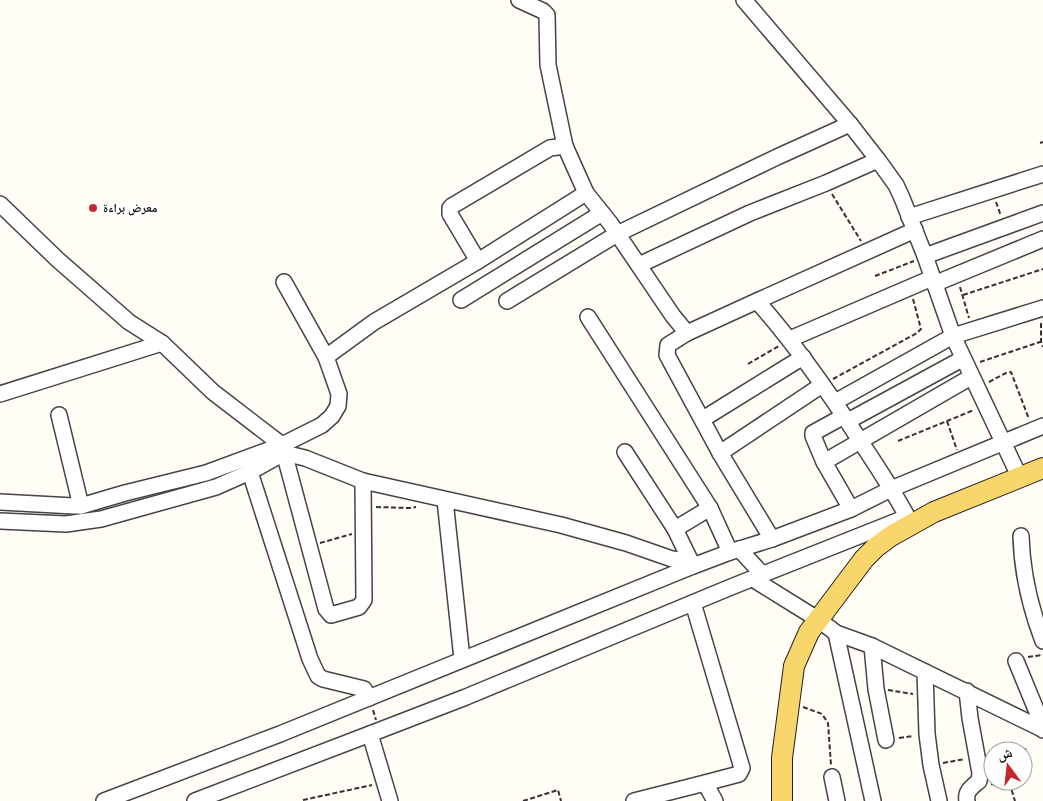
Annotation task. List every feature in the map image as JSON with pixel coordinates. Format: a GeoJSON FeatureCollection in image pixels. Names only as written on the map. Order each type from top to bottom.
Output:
{"type":"FeatureCollection","features":[{"type":"Feature","properties":{"kind":"main road"},"geometry":{"type":"LineString","coordinates":[[782,801],[782,758],[794,666],[809,632],[864,560],[876,547],[909,520],[1043,468]]}},
{"type":"Feature","properties":{"kind":"street"},"geometry":{"type":"LineString","coordinates":[[519,0],[543,11],[547,15],[548,65],[565,146],[586,193],[639,265],[673,316],[687,332]]}},
{"type":"Feature","properties":{"kind":"street"},"geometry":{"type":"LineString","coordinates":[[744,0],[850,124],[896,185],[925,256],[952,336],[1019,476]]}},
{"type":"Feature","properties":{"kind":"street"},"geometry":{"type":"LineString","coordinates":[[507,301],[617,234],[776,157],[850,124]]}},
{"type":"Feature","properties":{"kind":"street"},"geometry":{"type":"LineString","coordinates":[[478,261],[450,214],[450,208],[550,148],[565,146]]}},
{"type":"Feature","properties":{"kind":"street"},"geometry":{"type":"LineString","coordinates":[[639,265],[750,213],[878,160]]}},
{"type":"Feature","properties":{"kind":"street"},"geometry":{"type":"LineString","coordinates":[[772,539],[720,452],[667,355],[668,345],[687,332],[758,302],[867,251],[912,224],[992,191],[1043,174]]}},
{"type":"Feature","properties":{"kind":"street"},"geometry":{"type":"LineString","coordinates":[[326,357],[374,322],[478,261],[586,193]]}},
{"type":"Feature","properties":{"kind":"street"},"geometry":{"type":"LineString","coordinates":[[0,204],[57,259],[129,322],[162,343],[213,392],[283,449],[363,481],[561,526],[626,543],[672,559],[692,563]]}},
{"type":"Feature","properties":{"kind":"street"},"geometry":{"type":"LineString","coordinates":[[461,300],[602,213]]}},
{"type":"Feature","properties":{"kind":"street"},"geometry":{"type":"LineString","coordinates":[[925,256],[1043,213]]}},
{"type":"Feature","properties":{"kind":"street"},"geometry":{"type":"LineString","coordinates":[[790,339],[909,288],[1043,239]]}},
{"type":"Feature","properties":{"kind":"street"},"geometry":{"type":"LineString","coordinates":[[0,521],[66,524],[86,522],[216,488],[250,472],[322,425],[332,416],[338,406],[339,394],[326,357],[284,282]]}},
{"type":"Feature","properties":{"kind":"street"},"geometry":{"type":"LineString","coordinates":[[195,801],[375,733],[758,577],[909,520],[879,468],[835,402],[790,339],[758,302]]}},
{"type":"Feature","properties":{"kind":"street"},"geometry":{"type":"LineString","coordinates":[[835,402],[952,336],[1042,308]]}},
{"type":"Feature","properties":{"kind":"street"},"geometry":{"type":"LineString","coordinates":[[588,317],[710,508],[734,550],[758,577],[836,633],[872,646],[1043,730]]}},
{"type":"Feature","properties":{"kind":"street"},"geometry":{"type":"LineString","coordinates":[[0,394],[162,343]]}},
{"type":"Feature","properties":{"kind":"street"},"geometry":{"type":"LineString","coordinates":[[703,419],[802,357]]}},
{"type":"Feature","properties":{"kind":"street"},"geometry":{"type":"LineString","coordinates":[[851,509],[824,462],[814,440],[813,433],[846,418],[969,373]]}},
{"type":"Feature","properties":{"kind":"street"},"geometry":{"type":"LineString","coordinates":[[824,462],[969,373]]}},
{"type":"Feature","properties":{"kind":"street"},"geometry":{"type":"LineString","coordinates":[[720,452],[822,385]]}},
{"type":"Feature","properties":{"kind":"street"},"geometry":{"type":"LineString","coordinates":[[59,415],[81,506]]}},
{"type":"Feature","properties":{"kind":"street"},"geometry":{"type":"LineString","coordinates":[[104,801],[369,698],[692,563],[772,539],[851,509],[891,489],[1038,428]]}},
{"type":"Feature","properties":{"kind":"street"},"geometry":{"type":"LineString","coordinates":[[0,502],[81,506],[125,493],[206,474],[283,449]]}},
{"type":"Feature","properties":{"kind":"street"},"geometry":{"type":"LineString","coordinates":[[283,449],[326,609],[331,615],[359,607],[364,600],[363,481]]}},
{"type":"Feature","properties":{"kind":"street"},"geometry":{"type":"LineString","coordinates":[[625,452],[675,529],[692,563]]}},
{"type":"Feature","properties":{"kind":"street"},"geometry":{"type":"LineString","coordinates":[[250,472],[310,659],[317,673],[323,679],[364,689],[369,698]]}},
{"type":"Feature","properties":{"kind":"street"},"geometry":{"type":"LineString","coordinates":[[445,500],[462,659]]}},
{"type":"Feature","properties":{"kind":"street"},"geometry":{"type":"LineString","coordinates":[[675,529],[710,508]]}},
{"type":"Feature","properties":{"kind":"street"},"geometry":{"type":"LineString","coordinates":[[1021,536],[1024,577],[1036,624],[1043,641]]}},
{"type":"Feature","properties":{"kind":"street"},"geometry":{"type":"LineString","coordinates":[[634,801],[657,798],[739,774],[742,768],[693,603]]}},
{"type":"Feature","properties":{"kind":"street"},"geometry":{"type":"LineString","coordinates":[[836,633],[873,801]]}},
{"type":"Feature","properties":{"kind":"street"},"geometry":{"type":"LineString","coordinates":[[872,646],[876,689],[886,740]]}},
{"type":"Feature","properties":{"kind":"street"},"geometry":{"type":"LineString","coordinates":[[1016,661],[1038,712],[1043,730]]}},
{"type":"Feature","properties":{"kind":"street"},"geometry":{"type":"LineString","coordinates":[[925,672],[927,734],[931,765],[939,801]]}},
{"type":"Feature","properties":{"kind":"street"},"geometry":{"type":"LineString","coordinates":[[967,691],[980,773],[979,781],[969,789],[967,801]]}},
{"type":"Feature","properties":{"kind":"street"},"geometry":{"type":"LineString","coordinates":[[375,733],[384,783],[390,801]]}},
{"type":"Feature","properties":{"kind":"street"},"geometry":{"type":"LineString","coordinates":[[832,777],[837,801]]}},
{"type":"Feature","properties":{"kind":"street"},"geometry":{"type":"LineString","coordinates":[[705,783],[715,801]]}},
{"type":"Feature","properties":{"kind":"path"},"geometry":{"type":"LineString","coordinates":[[826,183],[867,251]]}},
{"type":"Feature","properties":{"kind":"path"},"geometry":{"type":"LineString","coordinates":[[992,191],[1005,227]]}},
{"type":"Feature","properties":{"kind":"path"},"geometry":{"type":"LineString","coordinates":[[875,276],[925,256]]}},
{"type":"Feature","properties":{"kind":"path"},"geometry":{"type":"LineString","coordinates":[[973,330],[963,295],[1043,269]]}},
{"type":"Feature","properties":{"kind":"path"},"geometry":{"type":"LineString","coordinates":[[822,385],[917,333],[921,328],[909,288]]}},
{"type":"Feature","properties":{"kind":"path"},"geometry":{"type":"LineString","coordinates":[[1042,308],[1043,348]]}},
{"type":"Feature","properties":{"kind":"path"},"geometry":{"type":"LineString","coordinates":[[748,364],[790,339]]}},
{"type":"Feature","properties":{"kind":"path"},"geometry":{"type":"LineString","coordinates":[[969,373],[1042,342]]}},
{"type":"Feature","properties":{"kind":"path"},"geometry":{"type":"LineString","coordinates":[[969,373],[1011,372],[1038,428]]}},
{"type":"Feature","properties":{"kind":"path"},"geometry":{"type":"LineString","coordinates":[[898,442],[986,405]]}},
{"type":"Feature","properties":{"kind":"path"},"geometry":{"type":"LineString","coordinates":[[947,421],[960,461]]}},
{"type":"Feature","properties":{"kind":"path"},"geometry":{"type":"LineString","coordinates":[[364,506],[414,508],[418,506],[422,494]]}},
{"type":"Feature","properties":{"kind":"path"},"geometry":{"type":"LineString","coordinates":[[310,546],[364,530]]}},
{"type":"Feature","properties":{"kind":"path"},"geometry":{"type":"LineString","coordinates":[[1016,661],[1043,654]]}},
{"type":"Feature","properties":{"kind":"path"},"geometry":{"type":"LineString","coordinates":[[876,689],[926,696]]}},
{"type":"Feature","properties":{"kind":"path"},"geometry":{"type":"LineString","coordinates":[[369,698],[375,733]]}},
{"type":"Feature","properties":{"kind":"path"},"geometry":{"type":"LineString","coordinates":[[788,702],[822,714],[828,723],[832,777]]}},
{"type":"Feature","properties":{"kind":"path"},"geometry":{"type":"LineString","coordinates":[[886,740],[927,734]]}},
{"type":"Feature","properties":{"kind":"path"},"geometry":{"type":"LineString","coordinates":[[931,765],[976,757]]}},
{"type":"Feature","properties":{"kind":"path"},"geometry":{"type":"LineString","coordinates":[[979,781],[1011,788],[1015,801]]}},
{"type":"Feature","properties":{"kind":"path"},"geometry":{"type":"LineString","coordinates":[[303,800],[384,783]]}},
{"type":"Feature","properties":{"kind":"path"},"geometry":{"type":"LineString","coordinates":[[523,801],[558,790],[561,801]]}},
{"type":"Feature","properties":{"kind":"place","name":"معرض براءة"},"geometry":{"type":"Point","coordinates":[93,208]}}]}
